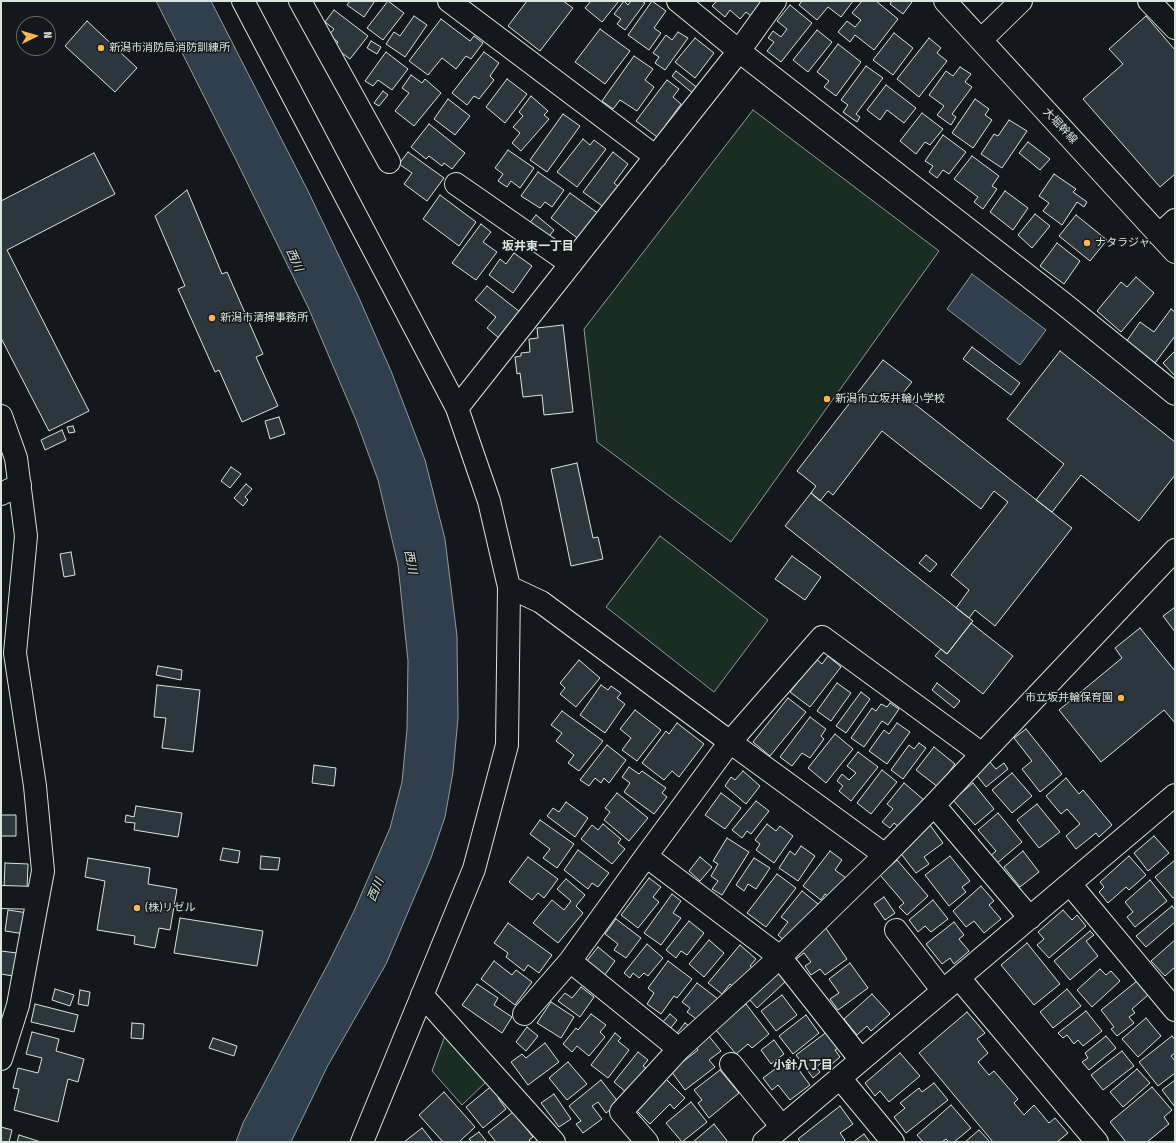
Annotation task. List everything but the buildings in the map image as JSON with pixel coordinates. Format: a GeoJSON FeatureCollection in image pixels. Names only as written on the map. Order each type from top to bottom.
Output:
{"type":"FeatureCollection","features":[{"type":"Feature","properties":{"kind":"street"},"geometry":{"type":"LineString","coordinates":[[243,1],[457,408],[489,501],[509,587],[507,745],[474,869],[362,1142]]}},
{"type":"Feature","properties":{"kind":"street"},"geometry":{"type":"LineString","coordinates":[[300,1],[389,162]]}},
{"type":"Feature","properties":{"kind":"street"},"geometry":{"type":"LineString","coordinates":[[449,1],[656,157]]}},
{"type":"Feature","properties":{"kind":"street"},"geometry":{"type":"LineString","coordinates":[[678,1],[739,51],[1058,299],[1175,394]]}},
{"type":"Feature","properties":{"kind":"street"},"geometry":{"type":"LineString","coordinates":[[457,408],[739,51],[775,1]]}},
{"type":"Feature","properties":{"kind":"street","name":"大堀幹線"},"geometry":{"type":"LineString","coordinates":[[945,1],[1175,252]]}},
{"type":"Feature","properties":{"kind":"street"},"geometry":{"type":"LineString","coordinates":[[981,40],[1021,1]]}},
{"type":"Feature","properties":{"kind":"street"},"geometry":{"type":"LineString","coordinates":[[1149,1],[1175,28]]}},
{"type":"Feature","properties":{"kind":"street"},"geometry":{"type":"LineString","coordinates":[[456,184],[571,264]]}},
{"type":"Feature","properties":{"kind":"street"},"geometry":{"type":"LineString","coordinates":[[1159,235],[1175,220]]}},
{"type":"Feature","properties":{"kind":"street"},"geometry":{"type":"LineString","coordinates":[[1,416],[16,458],[10,490],[26,536],[15,653],[35,786],[43,871],[18,1005],[1,1059]]}},
{"type":"Feature","properties":{"kind":"street"},"geometry":{"type":"LineString","coordinates":[[647,1142],[621,1112],[680,1049],[780,957],[934,805],[1175,550]]}},
{"type":"Feature","properties":{"kind":"street"},"geometry":{"type":"LineString","coordinates":[[509,587],[541,602],[884,855]]}},
{"type":"Feature","properties":{"kind":"street"},"geometry":{"type":"LineString","coordinates":[[524,1014],[570,962],[730,742],[822,637],[982,754]]}},
{"type":"Feature","properties":{"kind":"street"},"geometry":{"type":"LineString","coordinates":[[934,805],[1030,918]]}},
{"type":"Feature","properties":{"kind":"street"},"geometry":{"type":"LineString","coordinates":[[764,1142],[1070,884],[1172,805]]}},
{"type":"Feature","properties":{"kind":"street"},"geometry":{"type":"LineString","coordinates":[[646,856],[780,957],[861,1060]]}},
{"type":"Feature","properties":{"kind":"street"},"geometry":{"type":"LineString","coordinates":[[1070,884],[1175,1010]]}},
{"type":"Feature","properties":{"kind":"street"},"geometry":{"type":"LineString","coordinates":[[1,897],[38,898]]}},
{"type":"Feature","properties":{"kind":"street"},"geometry":{"type":"LineString","coordinates":[[896,930],[951,984],[1098,1142]]}},
{"type":"Feature","properties":{"kind":"street"},"geometry":{"type":"LineString","coordinates":[[570,962],[680,1049]]}},
{"type":"Feature","properties":{"kind":"street"},"geometry":{"type":"LineString","coordinates":[[422,995],[554,1142]]}},
{"type":"Feature","properties":{"kind":"street"},"geometry":{"type":"LineString","coordinates":[[731,1064],[782,1127]]}},
{"type":"Feature","properties":{"kind":"street"},"geometry":{"type":"LineString","coordinates":[[840,1078],[893,1142]]}},
{"type":"Feature","properties":{"kind":"green space"},"geometry":{"type":"Polygon","coordinates":[[[753,110],[939,251],[731,542],[597,442],[584,329],[753,110]]]}},
{"type":"Feature","properties":{"kind":"green space"},"geometry":{"type":"Polygon","coordinates":[[[660,536],[768,620],[714,692],[606,607],[660,536]]]}},
{"type":"Feature","properties":{"kind":"green space"},"geometry":{"type":"Polygon","coordinates":[[[446,1033],[489,1079],[462,1105],[432,1071],[446,1033]]]}},
{"type":"Feature","properties":{"kind":"water","name":"西川"},"geometry":{"type":"Polygon","coordinates":[[[156,1],[211,1],[308,191],[359,298],[391,371],[425,460],[445,539],[457,636],[458,718],[453,772],[445,817],[431,858],[386,964],[327,1067],[291,1142],[236,1142],[243,1123],[329,962],[354,911],[390,828],[402,782],[407,729],[408,661],[398,565],[378,480],[356,420],[308,307],[156,1]]]}},
{"type":"Feature","properties":{"kind":"water"},"geometry":{"type":"Polygon","coordinates":[[[972,274],[1046,330],[1020,365],[947,309],[972,274]]]}},
{"type":"Feature","properties":{"kind":"place","name":"新潟市消防局消防訓練所"},"geometry":{"type":"Point","coordinates":[101,48]}},
{"type":"Feature","properties":{"kind":"place","name":"ナタラジャ"},"geometry":{"type":"Point","coordinates":[1087,243]}},
{"type":"Feature","properties":{"kind":"place","name":"新潟市清掃事務所"},"geometry":{"type":"Point","coordinates":[212,318]}},
{"type":"Feature","properties":{"kind":"place","name":"新潟市立坂井輪小学校"},"geometry":{"type":"Point","coordinates":[827,399]}},
{"type":"Feature","properties":{"kind":"place","name":"市立坂井輪保育園"},"geometry":{"type":"Point","coordinates":[1121,698]}},
{"type":"Feature","properties":{"kind":"place","name":"(株)リゼル"},"geometry":{"type":"Point","coordinates":[137,908]}},
{"type":"Feature","properties":{"kind":"district","name":"坂井東一丁目"},"geometry":{"type":"Point","coordinates":[538,247]}},
{"type":"Feature","properties":{"kind":"district","name":"小針八丁目"},"geometry":{"type":"Point","coordinates":[803,1066]}}]}
